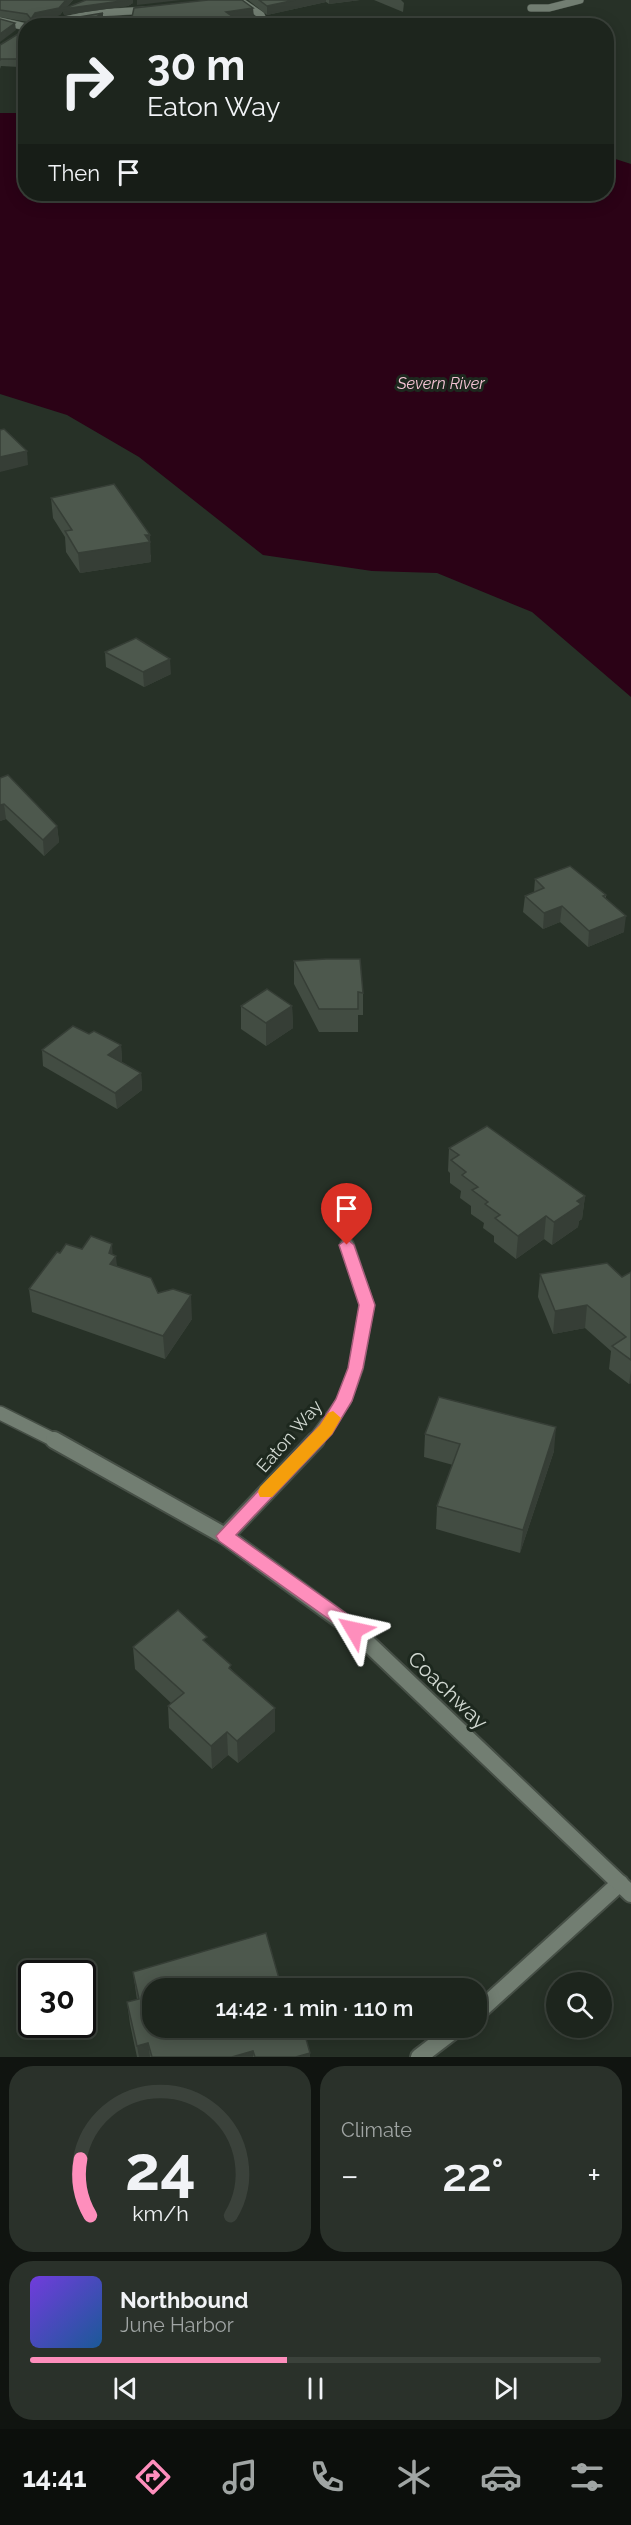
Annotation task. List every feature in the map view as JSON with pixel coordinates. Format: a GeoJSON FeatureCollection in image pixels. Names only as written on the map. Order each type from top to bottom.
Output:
{"type":"FeatureCollection","features":[{"type":"Feature","properties":{"kind":"street"},"geometry":{"type":"LineString","coordinates":[[239,0],[262,18]]}},
{"type":"Feature","properties":{"kind":"street"},"geometry":{"type":"LineString","coordinates":[[531,8],[549,8],[580,0]]}},
{"type":"Feature","properties":{"kind":"street"},"geometry":{"type":"LineString","coordinates":[[69,18],[81,15],[152,10]]}},
{"type":"Feature","properties":{"kind":"street"},"geometry":{"type":"LineString","coordinates":[[0,21],[18,26]]}},
{"type":"Feature","properties":{"kind":"street","name":"Eaton Way"},"geometry":{"type":"LineString","coordinates":[[225,1536],[326,1429],[344,1401],[356,1368],[367,1305],[347,1245]]}},
{"type":"Feature","properties":{"kind":"street","name":"Coachway"},"geometry":{"type":"LineString","coordinates":[[0,1413],[36,1430],[225,1536],[354,1630],[625,1888]]}},
{"type":"Feature","properties":{"kind":"street"},"geometry":{"type":"LineString","coordinates":[[487,2005],[625,1888]]}},
{"type":"Feature","properties":{"kind":"street"},"geometry":{"type":"LineString","coordinates":[[418,2057],[444,2038]]}},
{"type":"Feature","properties":{"kind":"water","name":"Severn River"},"geometry":{"type":"Polygon","coordinates":[[[0,113],[18,113],[18,201],[614,201],[614,159],[631,164],[631,697],[532,612],[437,573],[372,571],[263,555],[139,457],[67,415],[0,394],[0,113]]]}},
{"type":"Feature","properties":{"kind":"building"},"geometry":{"type":"Polygon","coordinates":[[[0,0],[66,0],[59,8],[35,13],[32,18],[27,14],[0,10],[0,0]]]}},
{"type":"Feature","properties":{"kind":"building"},"geometry":{"type":"Polygon","coordinates":[[[86,0],[128,0],[63,9],[86,0]]]}},
{"type":"Feature","properties":{"kind":"building"},"geometry":{"type":"Polygon","coordinates":[[[208,0],[242,0],[253,8],[226,12],[235,18],[132,18],[134,8],[208,0]]]}},
{"type":"Feature","properties":{"kind":"building"},"geometry":{"type":"Polygon","coordinates":[[[259,0],[295,0],[267,6],[259,0]]]}},
{"type":"Feature","properties":{"kind":"building"},"geometry":{"type":"Polygon","coordinates":[[[103,13],[95,18],[73,18],[103,13]]]}},
{"type":"Feature","properties":{"kind":"building"},"geometry":{"type":"Polygon","coordinates":[[[0,19],[15,23],[0,34],[0,19]]]}},
{"type":"Feature","properties":{"kind":"building"},"geometry":{"type":"Polygon","coordinates":[[[18,34],[18,59],[0,60],[0,45],[18,34]]]}},
{"type":"Feature","properties":{"kind":"building"},"geometry":{"type":"Polygon","coordinates":[[[4,429],[27,451],[0,457],[0,430],[4,429]]]}},
{"type":"Feature","properties":{"kind":"building"},"geometry":{"type":"Polygon","coordinates":[[[114,484],[150,535],[145,535],[150,542],[78,553],[65,531],[72,530],[51,498],[114,484]]]}},
{"type":"Feature","properties":{"kind":"building"},"geometry":{"type":"Polygon","coordinates":[[[136,638],[170,659],[143,672],[105,652],[136,638]]]}},
{"type":"Feature","properties":{"kind":"building"},"geometry":{"type":"Polygon","coordinates":[[[8,775],[57,826],[43,840],[4,804],[0,805],[0,778],[8,775]]]}},
{"type":"Feature","properties":{"kind":"building"},"geometry":{"type":"Polygon","coordinates":[[[570,866],[606,895],[603,896],[626,916],[589,931],[562,906],[544,913],[525,896],[544,888],[535,879],[570,866]]]}},
{"type":"Feature","properties":{"kind":"building"},"geometry":{"type":"Polygon","coordinates":[[[360,959],[363,993],[358,992],[358,1009],[319,1009],[294,961],[360,959]]]}},
{"type":"Feature","properties":{"kind":"building"},"geometry":{"type":"Polygon","coordinates":[[[267,989],[292,1006],[266,1023],[241,1006],[267,989]]]}},
{"type":"Feature","properties":{"kind":"building"},"geometry":{"type":"Polygon","coordinates":[[[73,1026],[89,1034],[94,1031],[121,1045],[108,1055],[141,1073],[115,1093],[42,1050],[73,1026]]]}},
{"type":"Feature","properties":{"kind":"building"},"geometry":{"type":"Polygon","coordinates":[[[487,1126],[585,1196],[577,1201],[581,1204],[554,1222],[546,1216],[518,1236],[495,1218],[500,1215],[472,1190],[478,1187],[462,1175],[466,1172],[451,1160],[459,1155],[449,1148],[487,1126]]]}},
{"type":"Feature","properties":{"kind":"building"},"geometry":{"type":"Polygon","coordinates":[[[91,1236],[112,1244],[109,1253],[116,1256],[110,1264],[151,1278],[158,1293],[173,1289],[191,1295],[163,1336],[29,1289],[57,1252],[60,1253],[66,1244],[82,1249],[91,1236]]]}},
{"type":"Feature","properties":{"kind":"building"},"geometry":{"type":"Polygon","coordinates":[[[607,1263],[622,1277],[631,1272],[631,1360],[612,1346],[626,1337],[587,1305],[555,1311],[540,1274],[607,1263]]]}},
{"type":"Feature","properties":{"kind":"building"},"geometry":{"type":"Polygon","coordinates":[[[439,1397],[556,1427],[523,1530],[437,1506],[460,1444],[425,1434],[439,1397]]]}},
{"type":"Feature","properties":{"kind":"building"},"geometry":{"type":"Polygon","coordinates":[[[178,1610],[207,1637],[203,1640],[231,1665],[229,1668],[275,1708],[237,1741],[227,1732],[211,1746],[168,1706],[184,1693],[133,1647],[178,1610]]]}},
{"type":"Feature","properties":{"kind":"building"},"geometry":{"type":"Polygon","coordinates":[[[266,1933],[279,1978],[142,1978],[142,2038],[306,2038],[310,2053],[296,2057],[255,2057],[253,2051],[232,2057],[152,2057],[148,2043],[137,2046],[127,2002],[139,1999],[133,1972],[266,1933]]]}},
{"type":"Feature","properties":{"kind":"slow traffic"},"geometry":{"type":"LineString","coordinates":[[266,1492],[326,1429],[333,1418]]}},
{"type":"Feature","properties":{"kind":"route"},"geometry":{"type":"LineString","coordinates":[[347,1245],[367,1305],[356,1368],[344,1401],[326,1429],[225,1536],[354,1630]]}}]}
